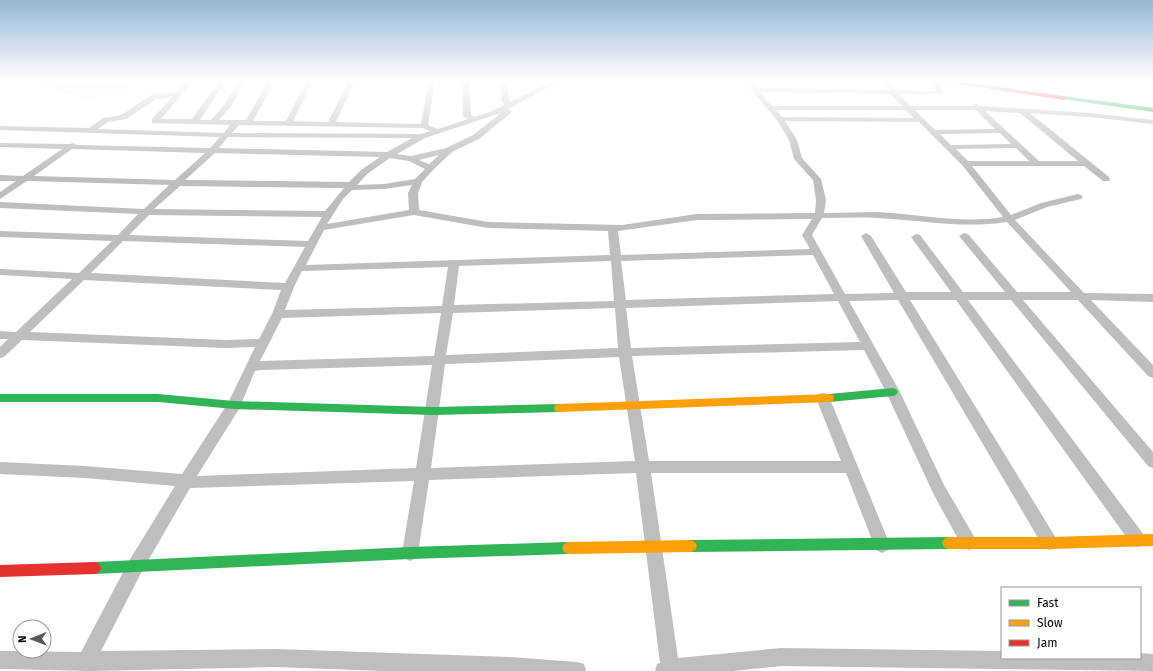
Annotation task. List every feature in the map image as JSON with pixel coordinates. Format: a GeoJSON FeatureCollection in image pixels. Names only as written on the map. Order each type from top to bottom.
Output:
{"type":"FeatureCollection","features":[{"type":"Feature","properties":{"kind":"main road"},"geometry":{"type":"LineString","coordinates":[[0,398],[158,398],[234,405],[433,411],[634,406],[823,398],[893,392]]}},
{"type":"Feature","properties":{"kind":"main road"},"geometry":{"type":"LineString","coordinates":[[0,571],[135,567],[410,553],[654,546],[1050,543],[1153,540]]}},
{"type":"Feature","properties":{"kind":"street"},"geometry":{"type":"LineString","coordinates":[[0,196],[106,120],[123,117],[130,112]]}},
{"type":"Feature","properties":{"kind":"street"},"geometry":{"type":"LineString","coordinates":[[163,112],[155,121],[331,124],[423,131]]}},
{"type":"Feature","properties":{"kind":"street"},"geometry":{"type":"LineString","coordinates":[[194,122],[201,112]]}},
{"type":"Feature","properties":{"kind":"street"},"geometry":{"type":"LineString","coordinates":[[213,122],[222,112]]}},
{"type":"Feature","properties":{"kind":"street"},"geometry":{"type":"LineString","coordinates":[[248,123],[254,112]]}},
{"type":"Feature","properties":{"kind":"street"},"geometry":{"type":"LineString","coordinates":[[288,124],[294,112]]}},
{"type":"Feature","properties":{"kind":"street"},"geometry":{"type":"LineString","coordinates":[[331,124],[337,112]]}},
{"type":"Feature","properties":{"kind":"street"},"geometry":{"type":"LineString","coordinates":[[83,666],[135,567],[186,481],[234,405],[250,368],[278,314],[288,287],[328,214],[350,186],[364,172],[423,131],[426,112]]}},
{"type":"Feature","properties":{"kind":"street"},"geometry":{"type":"LineString","coordinates":[[466,112],[466,116],[474,119]]}},
{"type":"Feature","properties":{"kind":"street"},"geometry":{"type":"LineString","coordinates":[[0,128],[227,134],[437,131],[496,112]]}},
{"type":"Feature","properties":{"kind":"street"},"geometry":{"type":"LineString","coordinates":[[411,159],[449,150],[476,137],[508,112]]}},
{"type":"Feature","properties":{"kind":"street"},"geometry":{"type":"LineString","coordinates":[[773,112],[780,119],[793,140],[798,159],[817,179],[820,200],[819,215],[806,235],[893,392],[938,490],[970,543]]}},
{"type":"Feature","properties":{"kind":"street"},"geometry":{"type":"LineString","coordinates":[[914,112],[966,164],[1009,219],[1153,373]]}},
{"type":"Feature","properties":{"kind":"street"},"geometry":{"type":"LineString","coordinates":[[983,112],[1036,163]]}},
{"type":"Feature","properties":{"kind":"street"},"geometry":{"type":"LineString","coordinates":[[1024,112],[1106,179]]}},
{"type":"Feature","properties":{"kind":"street"},"geometry":{"type":"LineString","coordinates":[[1053,112],[1153,122]]}},
{"type":"Feature","properties":{"kind":"street"},"geometry":{"type":"LineString","coordinates":[[780,119],[920,120]]}},
{"type":"Feature","properties":{"kind":"street"},"geometry":{"type":"LineString","coordinates":[[0,354],[82,276],[146,212],[213,150],[236,123]]}},
{"type":"Feature","properties":{"kind":"street"},"geometry":{"type":"LineString","coordinates":[[932,132],[1002,131]]}},
{"type":"Feature","properties":{"kind":"street"},"geometry":{"type":"LineString","coordinates":[[0,145],[389,154],[411,159],[430,168]]}},
{"type":"Feature","properties":{"kind":"street"},"geometry":{"type":"LineString","coordinates":[[948,147],[1017,146]]}},
{"type":"Feature","properties":{"kind":"street"},"geometry":{"type":"LineString","coordinates":[[414,212],[413,193],[418,181],[449,150]]}},
{"type":"Feature","properties":{"kind":"street"},"geometry":{"type":"LineString","coordinates":[[966,164],[1085,163]]}},
{"type":"Feature","properties":{"kind":"street"},"geometry":{"type":"LineString","coordinates":[[0,178],[382,187],[418,181]]}},
{"type":"Feature","properties":{"kind":"street"},"geometry":{"type":"LineString","coordinates":[[320,228],[414,212],[488,225],[613,228],[697,217],[819,215],[877,215],[984,223],[1009,219],[1044,205],[1078,197]]}},
{"type":"Feature","properties":{"kind":"street"},"geometry":{"type":"LineString","coordinates":[[0,205],[146,212],[328,214]]}},
{"type":"Feature","properties":{"kind":"street"},"geometry":{"type":"LineString","coordinates":[[613,228],[625,352],[654,546],[667,670],[781,657],[1153,663]]}},
{"type":"Feature","properties":{"kind":"street"},"geometry":{"type":"LineString","coordinates":[[0,234],[312,244]]}},
{"type":"Feature","properties":{"kind":"street"},"geometry":{"type":"LineString","coordinates":[[866,236],[1050,543]]}},
{"type":"Feature","properties":{"kind":"street"},"geometry":{"type":"LineString","coordinates":[[964,236],[1153,462]]}},
{"type":"Feature","properties":{"kind":"street"},"geometry":{"type":"LineString","coordinates":[[916,237],[1138,540]]}},
{"type":"Feature","properties":{"kind":"street"},"geometry":{"type":"LineString","coordinates":[[298,268],[815,252]]}},
{"type":"Feature","properties":{"kind":"street"},"geometry":{"type":"LineString","coordinates":[[410,553],[424,474],[439,360],[449,308],[454,264]]}},
{"type":"Feature","properties":{"kind":"street"},"geometry":{"type":"LineString","coordinates":[[0,272],[288,287]]}},
{"type":"Feature","properties":{"kind":"street"},"geometry":{"type":"LineString","coordinates":[[278,314],[903,296],[958,295],[1153,298]]}},
{"type":"Feature","properties":{"kind":"street"},"geometry":{"type":"LineString","coordinates":[[0,335],[226,344],[263,343]]}},
{"type":"Feature","properties":{"kind":"street"},"geometry":{"type":"LineString","coordinates":[[250,368],[262,365],[439,360],[625,352],[868,346]]}},
{"type":"Feature","properties":{"kind":"street"},"geometry":{"type":"LineString","coordinates":[[823,398],[882,545]]}},
{"type":"Feature","properties":{"kind":"street"},"geometry":{"type":"LineString","coordinates":[[0,468],[85,472],[198,482],[643,467],[850,466]]}},
{"type":"Feature","properties":{"kind":"street"},"geometry":{"type":"LineString","coordinates":[[0,660],[83,666],[276,658],[510,666],[577,671]]}},
{"type":"Feature","properties":{"kind":"traffic: fast"},"geometry":{"type":"LineString","coordinates":[[829,398],[893,392]]}},
{"type":"Feature","properties":{"kind":"traffic: fast"},"geometry":{"type":"LineString","coordinates":[[0,398],[158,398],[234,405],[433,411],[559,408]]}},
{"type":"Feature","properties":{"kind":"traffic: fast"},"geometry":{"type":"LineString","coordinates":[[691,546],[948,543]]}},
{"type":"Feature","properties":{"kind":"traffic: fast"},"geometry":{"type":"LineString","coordinates":[[95,568],[410,553],[568,548]]}},
{"type":"Feature","properties":{"kind":"traffic: slow"},"geometry":{"type":"LineString","coordinates":[[559,408],[829,398]]}},
{"type":"Feature","properties":{"kind":"traffic: slow"},"geometry":{"type":"LineString","coordinates":[[948,543],[1050,543],[1153,540]]}},
{"type":"Feature","properties":{"kind":"traffic: slow"},"geometry":{"type":"LineString","coordinates":[[568,548],[691,546]]}},
{"type":"Feature","properties":{"kind":"traffic: jam"},"geometry":{"type":"LineString","coordinates":[[0,571],[95,568]]}}]}
